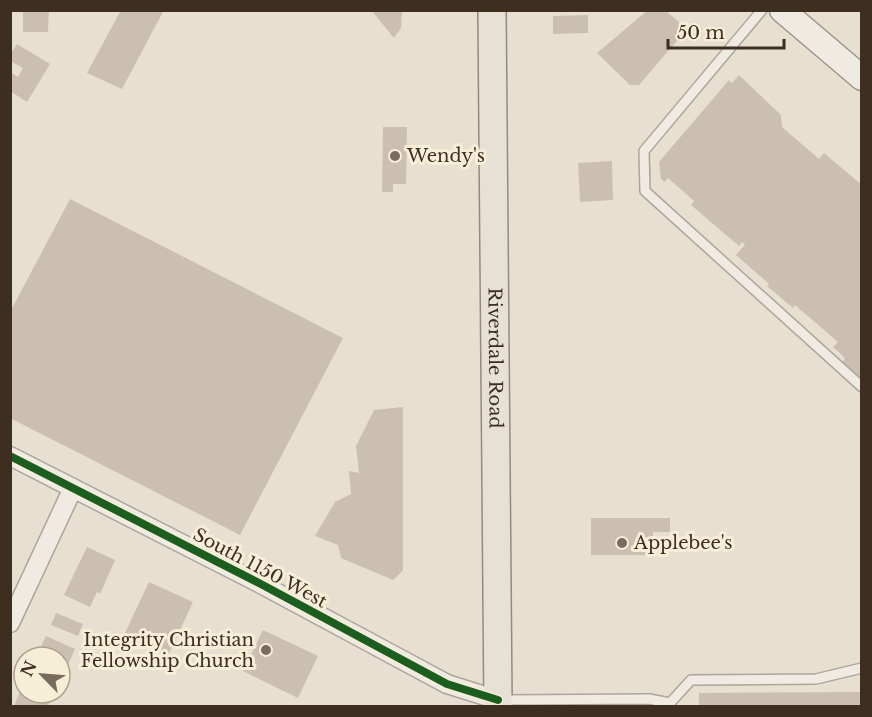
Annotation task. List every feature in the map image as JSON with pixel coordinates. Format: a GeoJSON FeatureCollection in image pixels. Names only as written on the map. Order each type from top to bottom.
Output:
{"type":"FeatureCollection","features":[{"type":"Feature","properties":{"kind":"main road","name":"Riverdale Road"},"geometry":{"type":"LineString","coordinates":[[492,10],[498,703]]}},
{"type":"Feature","properties":{"kind":"main road"},"geometry":{"type":"LineString","coordinates":[[782,10],[861,78]]}},
{"type":"Feature","properties":{"kind":"street","name":"South 1150 West"},"geometry":{"type":"LineString","coordinates":[[10,456],[259,583],[447,684],[498,703]]}},
{"type":"Feature","properties":{"kind":"street"},"geometry":{"type":"LineString","coordinates":[[10,623],[73,488]]}},
{"type":"Feature","properties":{"kind":"lane"},"geometry":{"type":"LineString","coordinates":[[762,10],[644,151],[645,191],[861,387]]}},
{"type":"Feature","properties":{"kind":"lane"},"geometry":{"type":"LineString","coordinates":[[498,703],[649,699],[670,703],[691,680],[816,679],[861,668]]}},
{"type":"Feature","properties":{"kind":"building"},"geometry":{"type":"Polygon","coordinates":[[[23,10],[49,10],[48,32],[23,32],[23,10]]]}},
{"type":"Feature","properties":{"kind":"building"},"geometry":{"type":"Polygon","coordinates":[[[121,10],[164,10],[122,89],[87,73],[121,10]]]}},
{"type":"Feature","properties":{"kind":"building"},"geometry":{"type":"Polygon","coordinates":[[[371,10],[402,10],[401,28],[394,38],[371,10]]]}},
{"type":"Feature","properties":{"kind":"building"},"geometry":{"type":"Polygon","coordinates":[[[648,10],[665,10],[687,29],[639,85],[630,85],[597,53],[648,10]]]}},
{"type":"Feature","properties":{"kind":"building"},"geometry":{"type":"Polygon","coordinates":[[[588,15],[588,33],[553,34],[553,16],[588,15]]]}},
{"type":"Feature","properties":{"kind":"building"},"geometry":{"type":"Polygon","coordinates":[[[17,44],[50,64],[27,102],[10,91],[10,72],[18,77],[23,68],[10,61],[10,55],[17,44]]]}},
{"type":"Feature","properties":{"kind":"building"},"geometry":{"type":"Polygon","coordinates":[[[739,75],[781,115],[782,127],[819,159],[824,153],[862,185],[862,379],[842,362],[845,358],[833,347],[838,342],[795,305],[793,308],[767,286],[769,284],[736,255],[745,245],[742,242],[739,246],[691,205],[694,201],[668,178],[665,182],[661,179],[659,162],[729,80],[732,83],[739,75]]]}},
{"type":"Feature","properties":{"kind":"building","name":"Wendy's"},"geometry":{"type":"Polygon","coordinates":[[[383,127],[407,127],[406,184],[393,184],[393,192],[382,192],[383,127]]]}},
{"type":"Feature","properties":{"kind":"building"},"geometry":{"type":"Polygon","coordinates":[[[612,161],[613,200],[580,202],[578,163],[612,161]]]}},
{"type":"Feature","properties":{"kind":"building"},"geometry":{"type":"Polygon","coordinates":[[[70,199],[343,338],[240,535],[10,418],[10,312],[70,199]]]}},
{"type":"Feature","properties":{"kind":"building"},"geometry":{"type":"Polygon","coordinates":[[[403,407],[403,570],[393,580],[341,558],[338,545],[315,536],[335,502],[351,494],[349,471],[359,473],[356,446],[374,410],[403,407]]]}},
{"type":"Feature","properties":{"kind":"building","name":"Applebee's"},"geometry":{"type":"Polygon","coordinates":[[[591,518],[670,518],[670,532],[653,532],[653,555],[591,555],[591,518]]]}},
{"type":"Feature","properties":{"kind":"building"},"geometry":{"type":"Polygon","coordinates":[[[87,547],[115,560],[100,594],[97,592],[90,607],[64,595],[87,547]]]}},
{"type":"Feature","properties":{"kind":"building"},"geometry":{"type":"Polygon","coordinates":[[[149,582],[193,602],[169,654],[125,633],[149,582]]]}},
{"type":"Feature","properties":{"kind":"building"},"geometry":{"type":"Polygon","coordinates":[[[56,613],[83,624],[78,636],[51,625],[56,613]]]}},
{"type":"Feature","properties":{"kind":"building"},"geometry":{"type":"Polygon","coordinates":[[[263,630],[318,656],[298,698],[243,671],[263,630]]]}},
{"type":"Feature","properties":{"kind":"building"},"geometry":{"type":"Polygon","coordinates":[[[46,636],[66,645],[42,645],[46,636]]]}},
{"type":"Feature","properties":{"kind":"building"},"geometry":{"type":"Polygon","coordinates":[[[862,692],[862,706],[699,706],[699,693],[862,692]]]}},
{"type":"Feature","properties":{"kind":"building"},"geometry":{"type":"Polygon","coordinates":[[[14,705],[48,705],[48,706],[14,705]]]}},
{"type":"Feature","properties":{"kind":"cycle path"},"geometry":{"type":"LineString","coordinates":[[10,456],[259,583],[447,684],[498,700]]}},
{"type":"Feature","properties":{"kind":"place","name":"Wendy's"},"geometry":{"type":"Point","coordinates":[395,156]}},
{"type":"Feature","properties":{"kind":"place","name":"Applebee's"},"geometry":{"type":"Point","coordinates":[622,543]}},
{"type":"Feature","properties":{"kind":"place","name":"Integrity Christian Fellowship Church"},"geometry":{"type":"Point","coordinates":[266,650]}}]}
